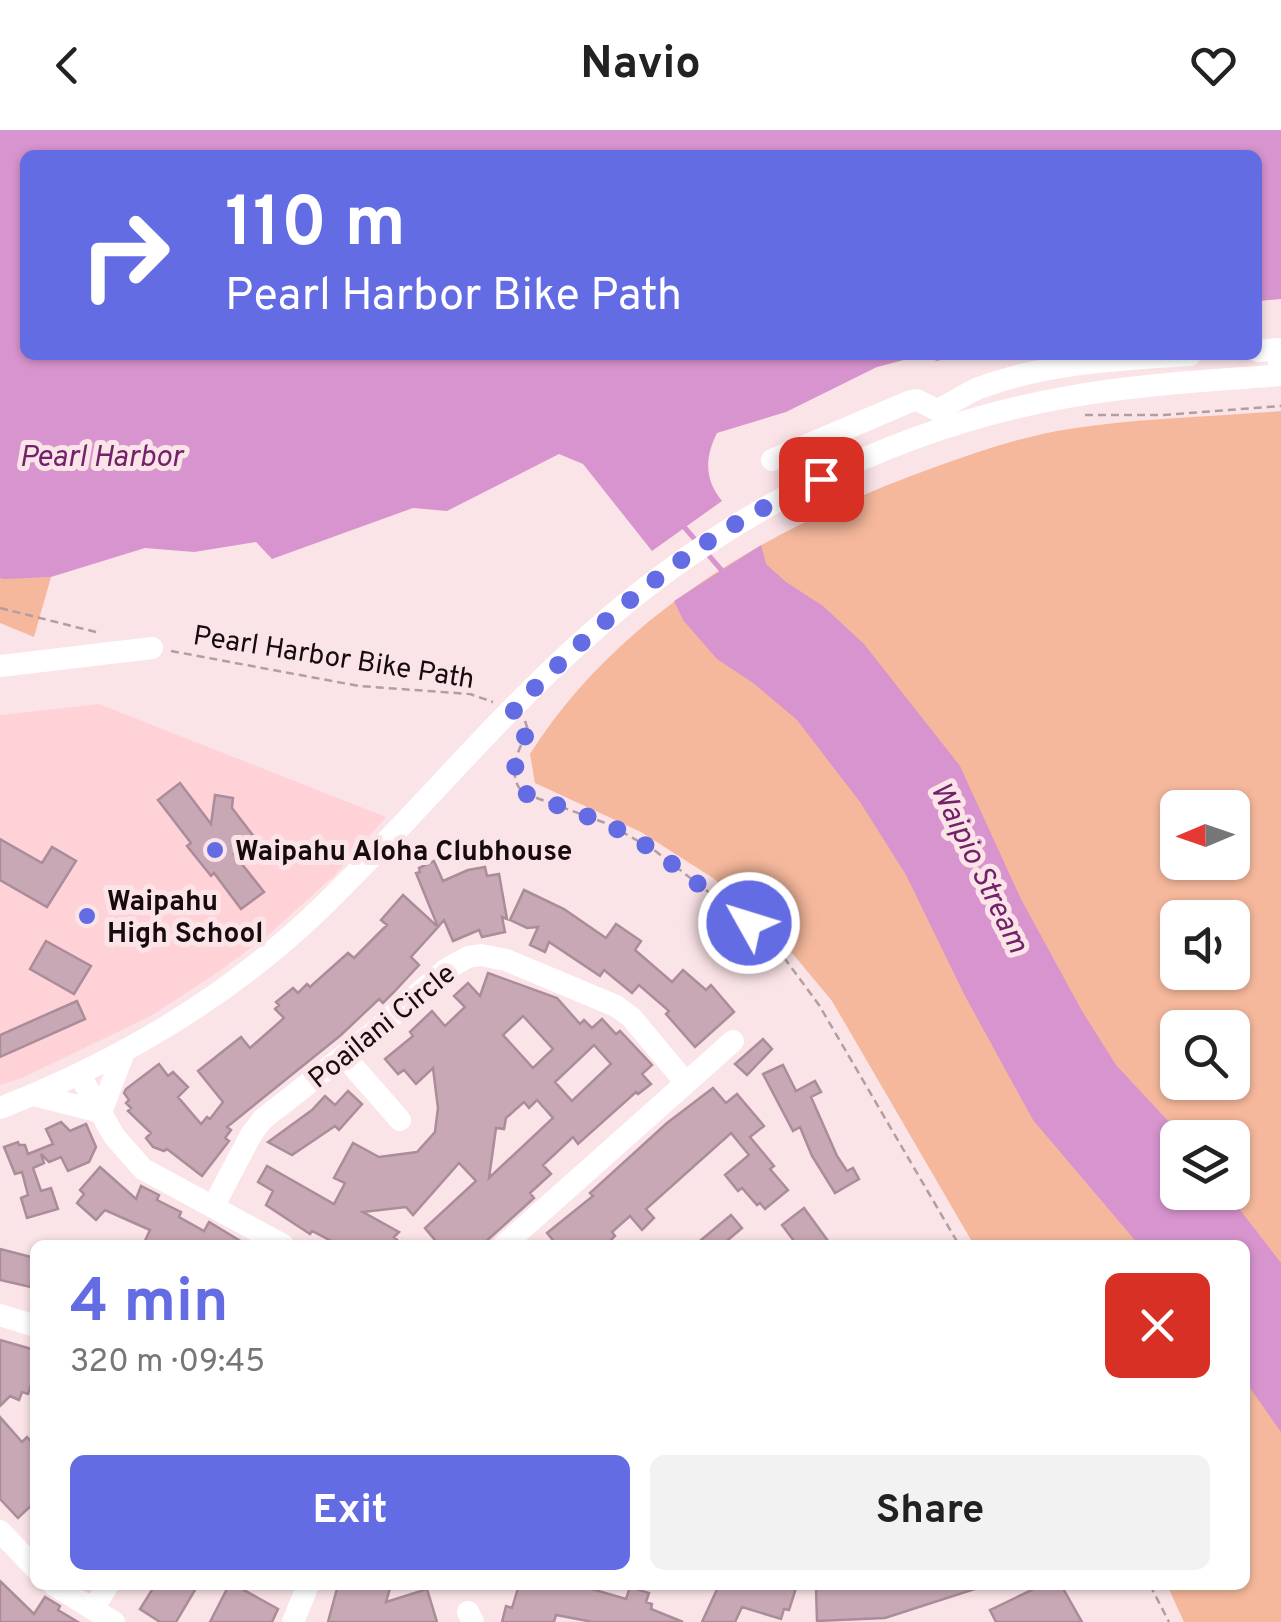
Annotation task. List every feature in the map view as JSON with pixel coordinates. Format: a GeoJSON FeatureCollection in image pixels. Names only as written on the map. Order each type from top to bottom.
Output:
{"type":"FeatureCollection","features":[{"type":"Feature","properties":{"kind":"street"},"geometry":{"type":"LineString","coordinates":[[0,1108],[124,1052],[205,1002],[264,957],[320,909],[588,635],[654,581],[732,526],[821,479],[935,432],[1010,409],[1070,406],[1126,388],[1280,375],[1278,350],[1262,351]]}},
{"type":"Feature","properties":{"kind":"street"},"geometry":{"type":"LineString","coordinates":[[772,460],[911,401],[918,400],[937,410],[976,389],[1062,367],[1137,360]]}},
{"type":"Feature","properties":{"kind":"street"},"geometry":{"type":"LineString","coordinates":[[1062,367],[1070,406]]}},
{"type":"Feature","properties":{"kind":"street"},"geometry":{"type":"LineString","coordinates":[[0,666],[152,648]]}},
{"type":"Feature","properties":{"kind":"street","name":"Poailani Circle"},"geometry":{"type":"LineString","coordinates":[[213,1207],[263,1119],[445,970],[468,958],[481,955],[506,960],[616,1006],[631,1017],[686,1082]]}},
{"type":"Feature","properties":{"kind":"street"},"geometry":{"type":"LineString","coordinates":[[510,1240],[733,1040]]}},
{"type":"Feature","properties":{"kind":"street"},"geometry":{"type":"LineString","coordinates":[[101,1112],[124,1052]]}},
{"type":"Feature","properties":{"kind":"street"},"geometry":{"type":"LineString","coordinates":[[344,1056],[400,1120]]}},
{"type":"Feature","properties":{"kind":"street"},"geometry":{"type":"LineString","coordinates":[[80,1074],[114,1136],[143,1169],[274,1240]]}},
{"type":"Feature","properties":{"kind":"street"},"geometry":{"type":"LineString","coordinates":[[34,1095],[101,1112]]}},
{"type":"Feature","properties":{"kind":"street"},"geometry":{"type":"LineString","coordinates":[[0,1315],[30,1324]]}},
{"type":"Feature","properties":{"kind":"street"},"geometry":{"type":"LineString","coordinates":[[0,1531],[30,1563]]}},
{"type":"Feature","properties":{"kind":"street"},"geometry":{"type":"LineString","coordinates":[[62,1590],[114,1622]]}},
{"type":"Feature","properties":{"kind":"street"},"geometry":{"type":"LineString","coordinates":[[93,1609],[105,1590]]}},
{"type":"Feature","properties":{"kind":"street"},"geometry":{"type":"LineString","coordinates":[[293,1622],[306,1590]]}},
{"type":"Feature","properties":{"kind":"path"},"geometry":{"type":"LineString","coordinates":[[1070,406],[1147,416],[1281,406]]}},
{"type":"Feature","properties":{"kind":"path"},"geometry":{"type":"LineString","coordinates":[[0,608],[98,633]]}},
{"type":"Feature","properties":{"kind":"path","name":"Pearl Harbor Bike Path"},"geometry":{"type":"LineString","coordinates":[[152,648],[359,686],[470,694],[513,710]]}},
{"type":"Feature","properties":{"kind":"path"},"geometry":{"type":"LineString","coordinates":[[513,710],[525,719],[528,730],[515,758],[516,784],[524,793],[608,824],[654,850],[771,940],[819,1005],[957,1240]]}},
{"type":"Feature","properties":{"kind":"path"},"geometry":{"type":"LineString","coordinates":[[1153,1590],[1169,1622]]}},
{"type":"Feature","properties":{"kind":"shaded area"},"geometry":{"type":"Polygon","coordinates":[[[1281,411],[1281,1622],[1184,1622],[1169,1590],[1250,1590],[1250,1240],[971,1240],[832,1001],[777,935],[713,878],[641,832],[535,783],[530,754],[567,703],[610,656],[709,577],[821,514],[879,489],[986,450],[1069,429],[1281,411]]]}},
{"type":"Feature","properties":{"kind":"shaded area"},"geometry":{"type":"Polygon","coordinates":[[[51,577],[34,637],[0,623],[0,578],[51,577]]]}},
{"type":"Feature","properties":{"kind":"shaded area","name":"Waipahu High School"},"geometry":{"type":"Polygon","coordinates":[[[99,704],[386,817],[334,876],[266,937],[218,972],[151,1016],[0,1085],[0,715],[99,704]]]}},
{"type":"Feature","properties":{"kind":"water","name":"Pearl Harbor"},"geometry":{"type":"Polygon","coordinates":[[[0,130],[1281,130],[1281,299],[1262,301],[1262,150],[20,150],[20,360],[904,360],[877,367],[786,412],[717,433],[708,468],[722,501],[652,551],[583,464],[559,454],[447,511],[413,508],[272,559],[256,542],[194,552],[145,548],[51,577],[0,578],[0,130]]]}},
{"type":"Feature","properties":{"kind":"water"},"geometry":{"type":"Polygon","coordinates":[[[761,545],[766,564],[823,606],[864,644],[960,766],[1021,899],[1082,1011],[1116,1065],[1167,1120],[1160,1120],[1160,1210],[1240,1210],[1281,1263],[1281,1432],[1250,1388],[1250,1240],[1135,1240],[1033,1120],[965,996],[906,875],[860,802],[797,720],[717,659],[683,620],[674,601],[761,545]]]}},
{"type":"Feature","properties":{"kind":"building","name":"Waipahu Aloha Clubhouse"},"geometry":{"type":"Polygon","coordinates":[[[180,783],[211,824],[215,795],[233,798],[232,808],[255,838],[234,854],[264,892],[241,909],[187,846],[191,843],[158,800],[180,783]]]}},
{"type":"Feature","properties":{"kind":"building"},"geometry":{"type":"Polygon","coordinates":[[[0,839],[42,863],[52,847],[76,861],[47,907],[0,880],[0,839]]]}},
{"type":"Feature","properties":{"kind":"building"},"geometry":{"type":"Polygon","coordinates":[[[434,861],[443,881],[485,867],[487,876],[499,874],[507,919],[502,917],[505,932],[482,937],[479,930],[453,941],[444,920],[438,927],[416,873],[434,861]]]}},
{"type":"Feature","properties":{"kind":"building"},"geometry":{"type":"Polygon","coordinates":[[[524,890],[564,909],[606,938],[616,924],[641,941],[635,950],[672,982],[683,970],[706,990],[711,985],[734,1012],[695,1047],[666,1014],[669,1011],[639,985],[632,993],[604,970],[600,976],[549,942],[545,952],[530,945],[538,927],[527,928],[510,920],[524,890]]]}},
{"type":"Feature","properties":{"kind":"building"},"geometry":{"type":"Polygon","coordinates":[[[403,895],[438,927],[411,957],[419,965],[394,992],[383,1003],[379,999],[341,1035],[227,1127],[231,1130],[225,1138],[229,1141],[202,1176],[167,1149],[153,1147],[146,1138],[151,1133],[128,1111],[131,1108],[126,1103],[126,1089],[159,1064],[168,1076],[173,1072],[188,1087],[178,1097],[201,1124],[207,1117],[210,1119],[223,1102],[198,1071],[241,1037],[250,1048],[284,1018],[275,1009],[279,1005],[276,1002],[293,988],[298,993],[307,984],[310,987],[348,953],[354,958],[387,925],[381,920],[403,895]]]}},
{"type":"Feature","properties":{"kind":"building"},"geometry":{"type":"Polygon","coordinates":[[[46,941],[91,966],[74,994],[30,969],[46,941]]]}},
{"type":"Feature","properties":{"kind":"building"},"geometry":{"type":"Polygon","coordinates":[[[488,973],[557,998],[580,1024],[584,1020],[592,1028],[602,1019],[616,1034],[620,1031],[652,1065],[642,1074],[651,1084],[636,1092],[578,1144],[573,1137],[543,1165],[551,1174],[530,1193],[534,1198],[488,1240],[435,1240],[425,1228],[476,1181],[459,1163],[413,1215],[406,1207],[363,1212],[399,1232],[394,1237],[397,1240],[329,1240],[312,1231],[310,1234],[266,1205],[273,1191],[258,1182],[267,1166],[334,1204],[345,1183],[334,1178],[353,1143],[379,1157],[417,1152],[435,1132],[438,1108],[433,1068],[416,1084],[404,1070],[398,1074],[385,1059],[413,1036],[410,1032],[432,1011],[445,1026],[465,1007],[454,996],[468,983],[480,996],[488,973]],[[523,1016],[503,1035],[533,1068],[553,1049],[523,1016]],[[594,1045],[555,1082],[572,1101],[611,1064],[594,1045]],[[537,1100],[529,1108],[524,1102],[506,1118],[504,1129],[496,1128],[489,1178],[553,1118],[537,1100]]]}},
{"type":"Feature","properties":{"kind":"building"},"geometry":{"type":"Polygon","coordinates":[[[77,1001],[85,1019],[0,1057],[0,1035],[77,1001]]]}},
{"type":"Feature","properties":{"kind":"building"},"geometry":{"type":"Polygon","coordinates":[[[763,1039],[772,1049],[747,1075],[735,1064],[763,1039]]]}},
{"type":"Feature","properties":{"kind":"building"},"geometry":{"type":"Polygon","coordinates":[[[783,1065],[796,1091],[815,1081],[821,1092],[811,1097],[837,1156],[847,1171],[853,1168],[859,1179],[835,1193],[800,1127],[793,1131],[763,1074],[783,1065]]]}},
{"type":"Feature","properties":{"kind":"building"},"geometry":{"type":"Polygon","coordinates":[[[713,1088],[726,1103],[737,1094],[764,1126],[750,1137],[788,1190],[765,1209],[742,1188],[738,1191],[725,1175],[749,1155],[731,1133],[646,1209],[654,1218],[642,1230],[630,1216],[612,1232],[615,1236],[611,1240],[553,1240],[547,1233],[593,1196],[590,1193],[667,1123],[713,1088]]]}},
{"type":"Feature","properties":{"kind":"building"},"geometry":{"type":"Polygon","coordinates":[[[348,1091],[362,1104],[339,1130],[335,1126],[292,1155],[268,1142],[325,1096],[335,1105],[348,1091]]]}},
{"type":"Feature","properties":{"kind":"building"},"geometry":{"type":"Polygon","coordinates":[[[61,1122],[70,1131],[86,1124],[96,1147],[89,1162],[68,1171],[61,1157],[49,1162],[41,1154],[44,1163],[33,1168],[41,1191],[51,1188],[58,1209],[27,1218],[21,1198],[28,1195],[22,1172],[15,1174],[4,1147],[18,1142],[25,1145],[28,1154],[53,1144],[46,1129],[61,1122]]]}},
{"type":"Feature","properties":{"kind":"building"},"geometry":{"type":"Polygon","coordinates":[[[100,1167],[136,1199],[141,1186],[159,1195],[157,1200],[181,1212],[179,1217],[204,1231],[209,1222],[239,1240],[145,1240],[150,1230],[105,1210],[96,1220],[77,1203],[84,1194],[80,1190],[100,1167]]]}},
{"type":"Feature","properties":{"kind":"building"},"geometry":{"type":"Polygon","coordinates":[[[804,1208],[827,1240],[793,1240],[782,1225],[804,1208]]]}},
{"type":"Feature","properties":{"kind":"building"},"geometry":{"type":"Polygon","coordinates":[[[731,1215],[742,1228],[728,1240],[701,1240],[731,1215]]]}},
{"type":"Feature","properties":{"kind":"building"},"geometry":{"type":"Polygon","coordinates":[[[0,1249],[30,1257],[30,1287],[0,1280],[0,1249]]]}},
{"type":"Feature","properties":{"kind":"building"},"geometry":{"type":"Polygon","coordinates":[[[0,1340],[30,1349],[30,1388],[28,1394],[22,1392],[19,1400],[10,1396],[0,1406],[0,1340]]]}},
{"type":"Feature","properties":{"kind":"building"},"geometry":{"type":"Polygon","coordinates":[[[0,1417],[22,1442],[27,1437],[30,1440],[30,1507],[18,1518],[0,1499],[0,1417]]]}},
{"type":"Feature","properties":{"kind":"building"},"geometry":{"type":"Polygon","coordinates":[[[0,1581],[34,1614],[45,1597],[78,1622],[0,1622],[0,1581]]]}},
{"type":"Feature","properties":{"kind":"building"},"geometry":{"type":"Polygon","coordinates":[[[152,1590],[195,1590],[176,1622],[160,1622],[140,1609],[152,1590]]]}},
{"type":"Feature","properties":{"kind":"building"},"geometry":{"type":"Polygon","coordinates":[[[226,1590],[244,1590],[278,1609],[272,1622],[210,1622],[226,1590]]]}},
{"type":"Feature","properties":{"kind":"building"},"geometry":{"type":"Polygon","coordinates":[[[337,1590],[390,1590],[386,1602],[427,1590],[437,1622],[328,1622],[337,1590]]]}},
{"type":"Feature","properties":{"kind":"building"},"geometry":{"type":"Polygon","coordinates":[[[517,1590],[595,1590],[626,1599],[629,1590],[640,1590],[649,1593],[646,1602],[652,1604],[651,1609],[683,1622],[593,1622],[556,1615],[554,1622],[502,1622],[506,1606],[512,1608],[517,1590]]]}},
{"type":"Feature","properties":{"kind":"building"},"geometry":{"type":"Polygon","coordinates":[[[717,1590],[795,1590],[789,1610],[784,1609],[781,1619],[742,1607],[735,1622],[702,1622],[717,1590]]]}},
{"type":"Feature","properties":{"kind":"building"},"geometry":{"type":"Polygon","coordinates":[[[816,1590],[972,1590],[885,1618],[817,1621],[816,1590]]]}},
{"type":"Feature","properties":{"kind":"building"},"geometry":{"type":"Polygon","coordinates":[[[1032,1590],[1064,1590],[1082,1622],[996,1622],[990,1610],[1032,1590]]]}},
{"type":"Feature","properties":{"kind":"waterway","name":"Waipio Stream"},"geometry":{"type":"LineString","coordinates":[[685,528],[698,543]]}},
{"type":"Feature","properties":{"kind":"waterway","name":"Waipio Stream"},"geometry":{"type":"LineString","coordinates":[[705,551],[724,573]]}},
{"type":"Feature","properties":{"kind":"place","name":"Waipahu Aloha Clubhouse"},"geometry":{"type":"Point","coordinates":[215,850]}},
{"type":"Feature","properties":{"kind":"place","name":"Waipahu High School"},"geometry":{"type":"Point","coordinates":[87,916]}},
{"type":"Feature","properties":{"kind":"route"},"geometry":{"type":"LineString","coordinates":[[749,923],[654,850],[608,824],[524,793],[516,784],[514,773],[515,758],[528,730],[525,719],[513,710],[588,635],[654,581],[732,526],[821,479]]}}]}
